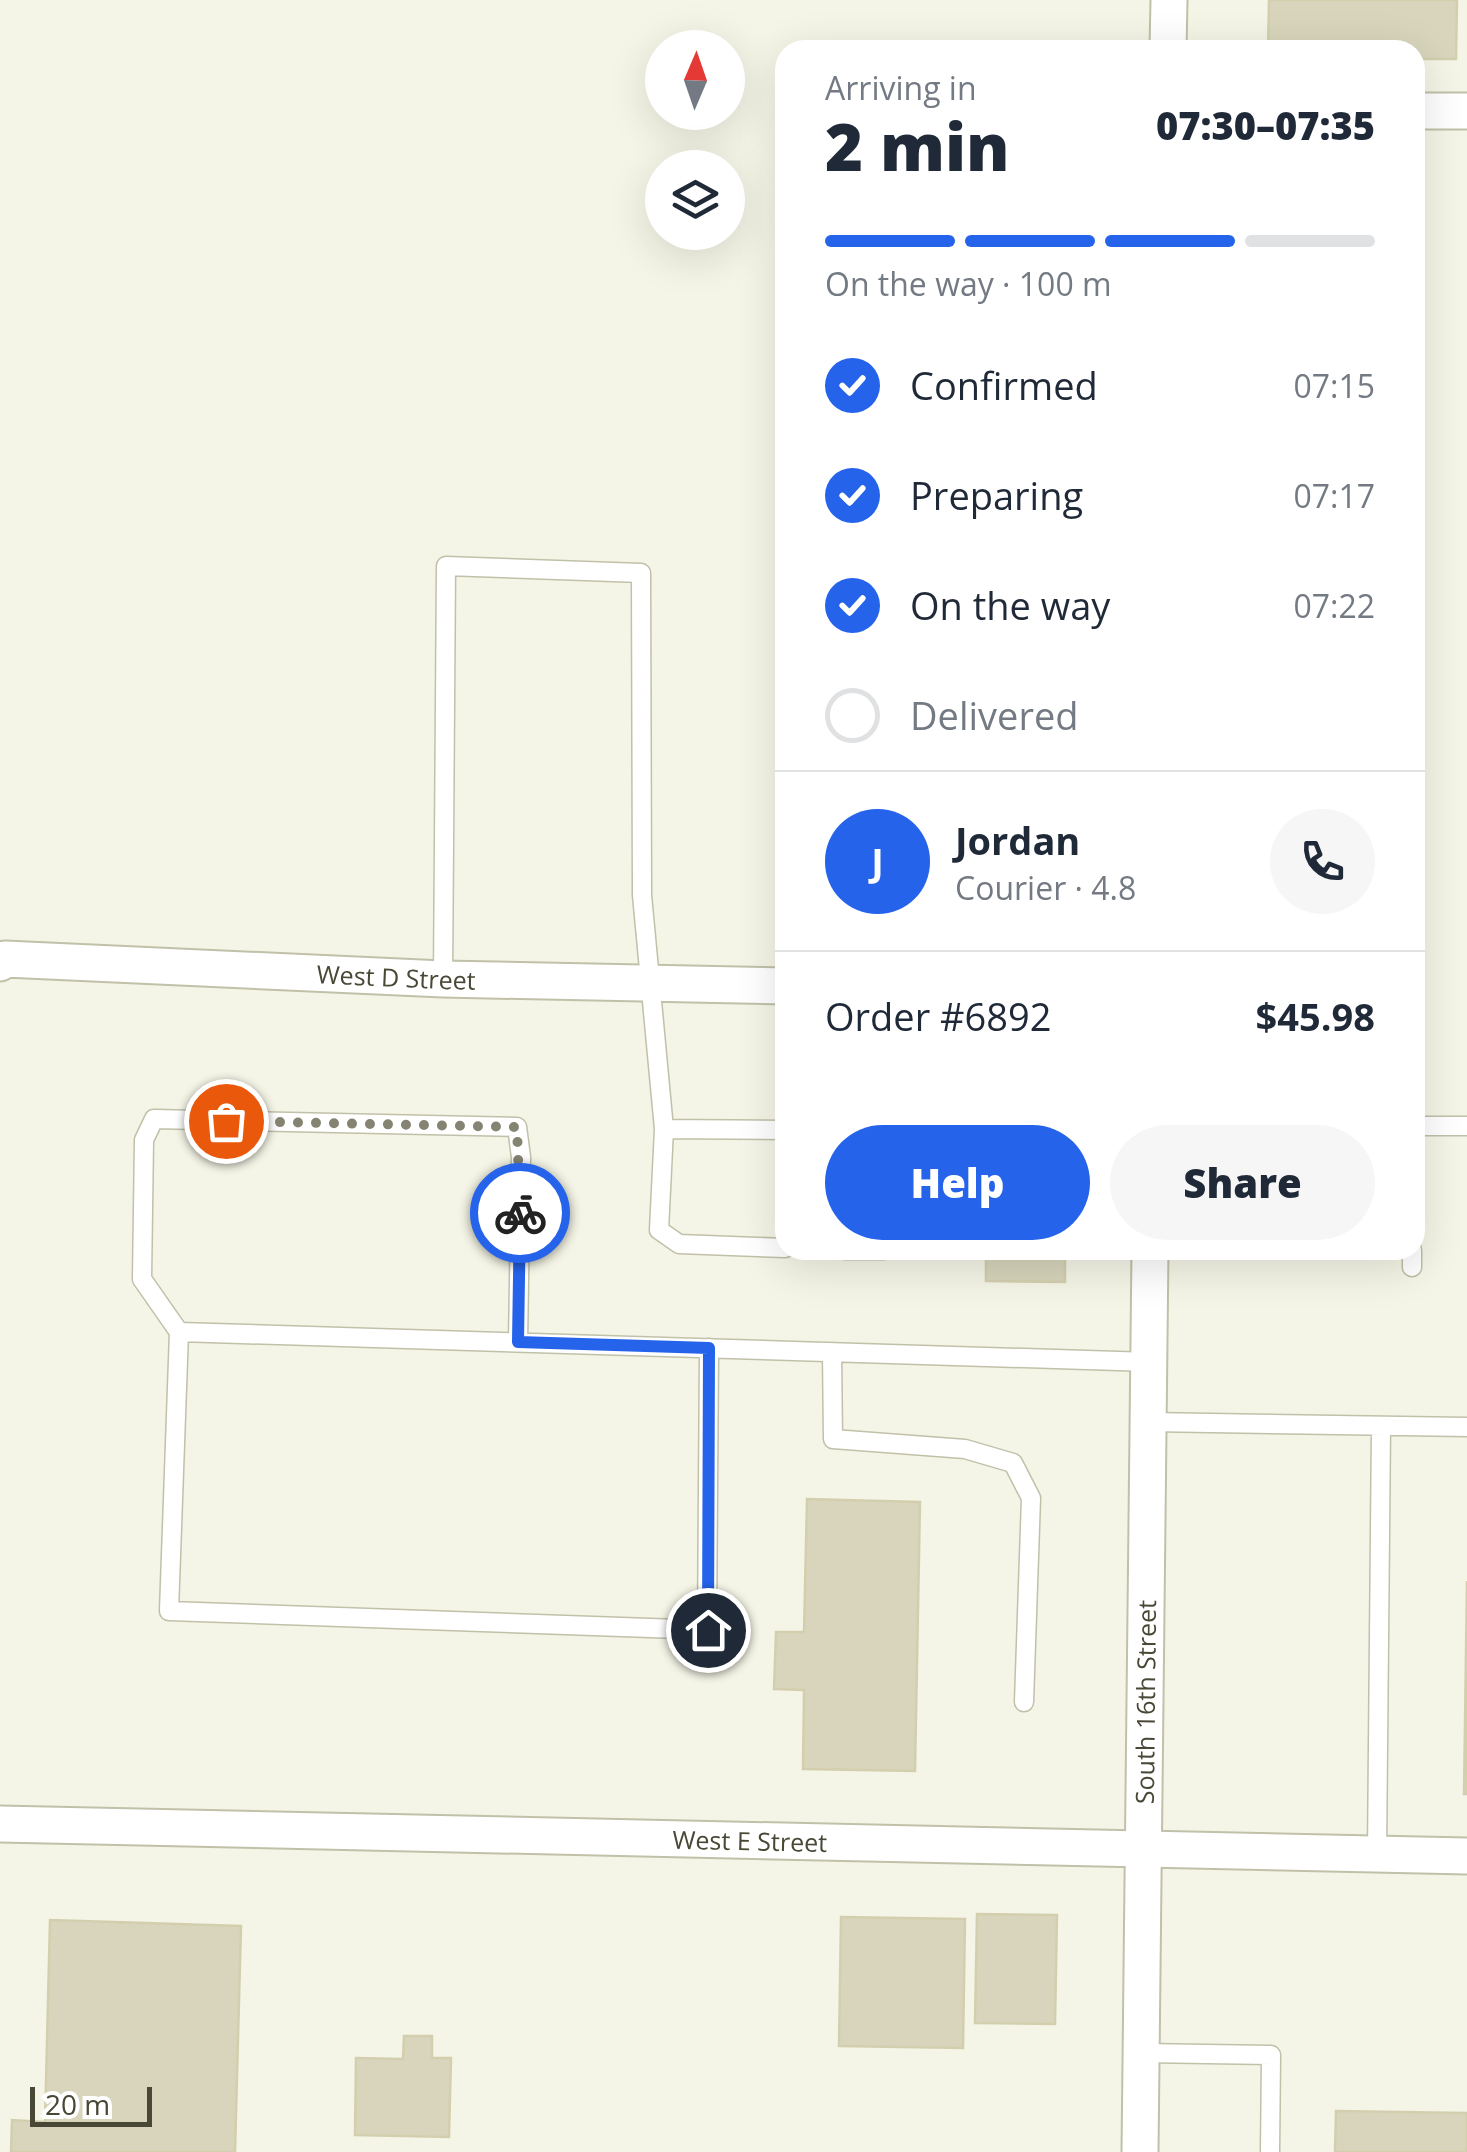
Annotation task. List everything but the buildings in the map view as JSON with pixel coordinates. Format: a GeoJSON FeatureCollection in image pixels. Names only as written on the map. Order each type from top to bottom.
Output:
{"type":"FeatureCollection","features":[{"type":"Feature","properties":{"kind":"street"},"geometry":{"type":"LineString","coordinates":[[1168,40],[1169,0]]}},
{"type":"Feature","properties":{"kind":"street"},"geometry":{"type":"LineString","coordinates":[[1425,111],[1467,111]]}},
{"type":"Feature","properties":{"kind":"street","name":"West D Street"},"geometry":{"type":"LineString","coordinates":[[2,961],[443,979],[775,986]]}},
{"type":"Feature","properties":{"kind":"street","name":"South 16th Street"},"geometry":{"type":"LineString","coordinates":[[1140,2152],[1150,1260]]}},
{"type":"Feature","properties":{"kind":"street","name":"West E Street"},"geometry":{"type":"LineString","coordinates":[[17,1824],[1467,1856]]}},
{"type":"Feature","properties":{"kind":"lane"},"geometry":{"type":"LineString","coordinates":[[443,979],[446,566],[641,573],[642,895],[664,1128],[659,1230],[679,1244],[775,1248]]}},
{"type":"Feature","properties":{"kind":"lane"},"geometry":{"type":"LineString","coordinates":[[518,1342],[521,1157],[517,1127],[154,1120],[144,1140],[142,1279],[179,1332],[170,1611],[708,1630],[709,1348]]}},
{"type":"Feature","properties":{"kind":"lane"},"geometry":{"type":"LineString","coordinates":[[1425,1126],[1467,1126]]}},
{"type":"Feature","properties":{"kind":"lane"},"geometry":{"type":"LineString","coordinates":[[664,1128],[775,1130]]}},
{"type":"Feature","properties":{"kind":"lane"},"geometry":{"type":"LineString","coordinates":[[179,1332],[1150,1362]]}},
{"type":"Feature","properties":{"kind":"lane"},"geometry":{"type":"LineString","coordinates":[[832,1352],[834,1440],[966,1450],[1012,1463],[1031,1498],[1024,1702]]}},
{"type":"Feature","properties":{"kind":"lane"},"geometry":{"type":"LineString","coordinates":[[1149,1422],[1467,1427]]}},
{"type":"Feature","properties":{"kind":"lane"},"geometry":{"type":"LineString","coordinates":[[1377,1854],[1382,1426]]}},
{"type":"Feature","properties":{"kind":"lane"},"geometry":{"type":"LineString","coordinates":[[1142,2054],[1271,2055],[1270,2152]]}},
{"type":"Feature","properties":{"kind":"way so far"},"geometry":{"type":"LineString","coordinates":[[226,1121],[517,1127],[520,1213]]}},
{"type":"Feature","properties":{"kind":"route"},"geometry":{"type":"LineString","coordinates":[[520,1213],[518,1342],[709,1348],[708,1630]]}}]}
